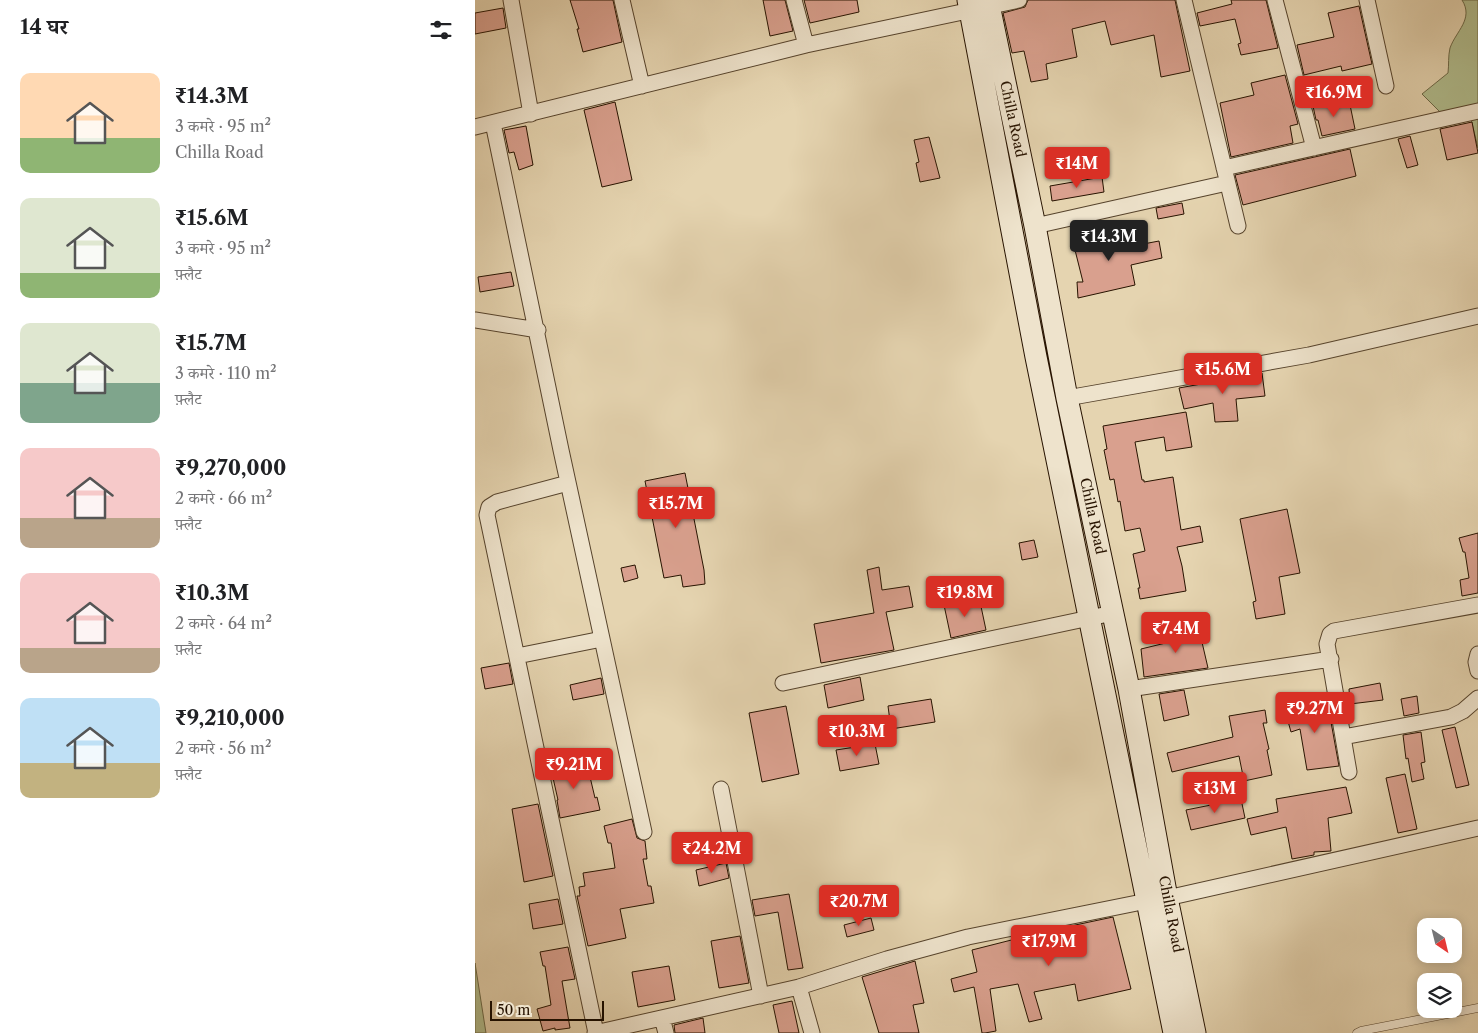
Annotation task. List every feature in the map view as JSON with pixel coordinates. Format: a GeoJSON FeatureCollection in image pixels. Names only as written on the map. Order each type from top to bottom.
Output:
{"type":"FeatureCollection","features":[{"type":"Feature","properties":{"kind":"main road","name":"Chilla Road"},"geometry":{"type":"LineString","coordinates":[[979,4],[1035,226],[1067,398],[1129,689],[1175,1033]]}},
{"type":"Feature","properties":{"kind":"main road","name":"Chilla Road"},"geometry":{"type":"LineString","coordinates":[[979,4],[982,80],[1037,367],[1089,618],[1157,900],[1195,1033]]}},
{"type":"Feature","properties":{"kind":"street"},"geometry":{"type":"LineString","coordinates":[[511,0],[531,114]]}},
{"type":"Feature","properties":{"kind":"street"},"geometry":{"type":"LineString","coordinates":[[622,0],[642,86]]}},
{"type":"Feature","properties":{"kind":"street"},"geometry":{"type":"LineString","coordinates":[[795,0],[806,45]]}},
{"type":"Feature","properties":{"kind":"street"},"geometry":{"type":"LineString","coordinates":[[475,127],[979,4],[1019,0]]}},
{"type":"Feature","properties":{"kind":"street"},"geometry":{"type":"LineString","coordinates":[[1184,0],[1238,226]]}},
{"type":"Feature","properties":{"kind":"street"},"geometry":{"type":"LineString","coordinates":[[1275,0],[1315,148]]}},
{"type":"Feature","properties":{"kind":"street"},"geometry":{"type":"LineString","coordinates":[[1367,0],[1386,86]]}},
{"type":"Feature","properties":{"kind":"street"},"geometry":{"type":"LineString","coordinates":[[1035,226],[1226,176],[1315,148],[1478,112]]}},
{"type":"Feature","properties":{"kind":"street"},"geometry":{"type":"LineString","coordinates":[[493,123],[568,483],[644,832]]}},
{"type":"Feature","properties":{"kind":"street"},"geometry":{"type":"LineString","coordinates":[[1067,398],[1309,355],[1478,316]]}},
{"type":"Feature","properties":{"kind":"street"},"geometry":{"type":"LineString","coordinates":[[475,320],[537,330]]}},
{"type":"Feature","properties":{"kind":"street"},"geometry":{"type":"LineString","coordinates":[[568,483],[497,502],[489,507],[487,515],[596,1033],[799,987],[887,959],[968,937],[1157,900],[1478,828]]}},
{"type":"Feature","properties":{"kind":"street"},"geometry":{"type":"LineString","coordinates":[[1349,772],[1328,639],[1330,634],[1334,631],[1478,605]]}},
{"type":"Feature","properties":{"kind":"street"},"geometry":{"type":"LineString","coordinates":[[783,683],[1113,613]]}},
{"type":"Feature","properties":{"kind":"street"},"geometry":{"type":"LineString","coordinates":[[517,656],[602,638]]}},
{"type":"Feature","properties":{"kind":"street"},"geometry":{"type":"LineString","coordinates":[[1478,654],[1476,662],[1478,671]]}},
{"type":"Feature","properties":{"kind":"street"},"geometry":{"type":"LineString","coordinates":[[1129,689],[1331,658]]}},
{"type":"Feature","properties":{"kind":"street"},"geometry":{"type":"LineString","coordinates":[[1343,737],[1451,717],[1463,711],[1478,698]]}},
{"type":"Feature","properties":{"kind":"street"},"geometry":{"type":"LineString","coordinates":[[721,789],[761,996]]}},
{"type":"Feature","properties":{"kind":"street"},"geometry":{"type":"LineString","coordinates":[[799,987],[812,1033]]}},
{"type":"Feature","properties":{"kind":"street"},"geometry":{"type":"LineString","coordinates":[[662,1018],[666,1033]]}},
{"type":"Feature","properties":{"kind":"lane"},"geometry":{"type":"LineString","coordinates":[[1357,1033],[1478,1008]]}},
{"type":"Feature","properties":{"kind":"green space"},"geometry":{"type":"Polygon","coordinates":[[[1462,0],[1478,0],[1478,148],[1471,119],[1451,123],[1422,94],[1448,73],[1450,48],[1465,19],[1466,13],[1462,0]]]}},
{"type":"Feature","properties":{"kind":"green space"},"geometry":{"type":"Polygon","coordinates":[[[475,963],[486,1033],[475,1033],[475,963]]]}},
{"type":"Feature","properties":{"kind":"building"},"geometry":{"type":"Polygon","coordinates":[[[570,0],[613,0],[622,42],[583,52],[577,29],[579,29],[570,0]]]}},
{"type":"Feature","properties":{"kind":"building"},"geometry":{"type":"Polygon","coordinates":[[[763,0],[785,0],[793,31],[770,36],[763,0]]]}},
{"type":"Feature","properties":{"kind":"building"},"geometry":{"type":"Polygon","coordinates":[[[804,0],[857,0],[859,12],[810,23],[804,0]]]}},
{"type":"Feature","properties":{"kind":"building"},"geometry":{"type":"Polygon","coordinates":[[[1028,0],[1175,0],[1190,71],[1161,77],[1154,35],[1111,45],[1105,21],[1072,29],[1077,57],[1046,64],[1048,79],[1031,82],[1024,51],[1012,53],[1003,13],[1025,7],[1028,0]]]}},
{"type":"Feature","properties":{"kind":"building"},"geometry":{"type":"Polygon","coordinates":[[[1231,0],[1266,0],[1278,48],[1241,55],[1238,44],[1241,43],[1235,19],[1200,26],[1197,13],[1232,4],[1231,0]]]}},
{"type":"Feature","properties":{"kind":"building"},"geometry":{"type":"Polygon","coordinates":[[[1359,6],[1372,64],[1342,71],[1341,66],[1304,75],[1297,45],[1334,37],[1328,13],[1359,6]]]}},
{"type":"Feature","properties":{"kind":"building"},"geometry":{"type":"Polygon","coordinates":[[[503,8],[506,28],[475,34],[475,13],[503,8]]]}},
{"type":"Feature","properties":{"kind":"building"},"geometry":{"type":"Polygon","coordinates":[[[1285,75],[1298,124],[1290,126],[1293,143],[1231,157],[1220,103],[1254,95],[1251,83],[1285,75]]]}},
{"type":"Feature","properties":{"kind":"building"},"geometry":{"type":"Polygon","coordinates":[[[1349,100],[1355,129],[1322,136],[1313,106],[1349,100]]]}},
{"type":"Feature","properties":{"kind":"building"},"geometry":{"type":"Polygon","coordinates":[[[615,102],[632,180],[602,187],[584,110],[615,102]]]}},
{"type":"Feature","properties":{"kind":"building"},"geometry":{"type":"Polygon","coordinates":[[[1472,122],[1478,153],[1447,160],[1440,129],[1472,122]]]}},
{"type":"Feature","properties":{"kind":"building"},"geometry":{"type":"Polygon","coordinates":[[[526,126],[533,165],[519,170],[514,152],[509,153],[504,130],[526,126]]]}},
{"type":"Feature","properties":{"kind":"building"},"geometry":{"type":"Polygon","coordinates":[[[1410,136],[1418,165],[1407,168],[1398,139],[1410,136]]]}},
{"type":"Feature","properties":{"kind":"building"},"geometry":{"type":"Polygon","coordinates":[[[929,137],[940,178],[920,182],[916,163],[919,162],[914,140],[929,137]]]}},
{"type":"Feature","properties":{"kind":"building"},"geometry":{"type":"Polygon","coordinates":[[[1350,149],[1356,176],[1243,205],[1235,175],[1350,149]]]}},
{"type":"Feature","properties":{"kind":"building"},"geometry":{"type":"Polygon","coordinates":[[[1102,177],[1104,192],[1052,201],[1050,186],[1102,177]]]}},
{"type":"Feature","properties":{"kind":"building"},"geometry":{"type":"Polygon","coordinates":[[[1182,203],[1184,214],[1158,219],[1156,208],[1182,203]]]}},
{"type":"Feature","properties":{"kind":"building"},"geometry":{"type":"Polygon","coordinates":[[[1113,230],[1117,249],[1159,241],[1162,258],[1131,265],[1135,285],[1078,298],[1077,282],[1083,282],[1072,238],[1113,230]]]}},
{"type":"Feature","properties":{"kind":"building"},"geometry":{"type":"Polygon","coordinates":[[[511,272],[514,286],[480,292],[478,277],[511,272]]]}},
{"type":"Feature","properties":{"kind":"building"},"geometry":{"type":"Polygon","coordinates":[[[1262,373],[1265,396],[1236,399],[1238,421],[1215,422],[1213,403],[1184,409],[1179,388],[1262,373]]]}},
{"type":"Feature","properties":{"kind":"building"},"geometry":{"type":"Polygon","coordinates":[[[1186,412],[1192,447],[1166,451],[1164,437],[1135,442],[1142,480],[1144,482],[1173,477],[1181,530],[1200,526],[1203,542],[1177,547],[1186,591],[1140,599],[1138,588],[1140,588],[1133,554],[1145,551],[1140,528],[1125,531],[1114,479],[1110,480],[1104,450],[1107,449],[1103,426],[1186,412]]]}},
{"type":"Feature","properties":{"kind":"building"},"geometry":{"type":"Polygon","coordinates":[[[685,473],[705,584],[683,587],[681,575],[664,578],[645,481],[685,473]]]}},
{"type":"Feature","properties":{"kind":"building"},"geometry":{"type":"Polygon","coordinates":[[[1287,509],[1300,573],[1279,577],[1285,614],[1256,619],[1253,602],[1256,601],[1240,519],[1287,509]]]}},
{"type":"Feature","properties":{"kind":"building"},"geometry":{"type":"Polygon","coordinates":[[[1478,533],[1478,593],[1462,596],[1460,580],[1469,578],[1465,552],[1463,552],[1459,538],[1478,533]]]}},
{"type":"Feature","properties":{"kind":"building"},"geometry":{"type":"Polygon","coordinates":[[[1034,540],[1038,557],[1022,560],[1019,543],[1034,540]]]}},
{"type":"Feature","properties":{"kind":"building"},"geometry":{"type":"Polygon","coordinates":[[[635,565],[638,578],[624,582],[621,568],[635,565]]]}},
{"type":"Feature","properties":{"kind":"building"},"geometry":{"type":"Polygon","coordinates":[[[879,567],[882,590],[909,586],[913,607],[886,612],[894,650],[821,663],[814,624],[874,613],[867,570],[879,567]]]}},
{"type":"Feature","properties":{"kind":"building"},"geometry":{"type":"Polygon","coordinates":[[[979,597],[986,630],[951,638],[944,605],[979,597]]]}},
{"type":"Feature","properties":{"kind":"building"},"geometry":{"type":"Polygon","coordinates":[[[1198,625],[1208,668],[1144,677],[1141,649],[1178,640],[1175,630],[1198,625]]]}},
{"type":"Feature","properties":{"kind":"building"},"geometry":{"type":"Polygon","coordinates":[[[509,663],[513,684],[485,689],[481,668],[509,663]]]}},
{"type":"Feature","properties":{"kind":"building"},"geometry":{"type":"Polygon","coordinates":[[[860,677],[864,700],[828,708],[824,685],[860,677]]]}},
{"type":"Feature","properties":{"kind":"building"},"geometry":{"type":"Polygon","coordinates":[[[601,678],[604,694],[573,700],[570,685],[601,678]]]}},
{"type":"Feature","properties":{"kind":"building"},"geometry":{"type":"Polygon","coordinates":[[[1380,683],[1383,700],[1350,704],[1349,689],[1380,683]]]}},
{"type":"Feature","properties":{"kind":"building"},"geometry":{"type":"Polygon","coordinates":[[[1184,690],[1189,715],[1164,721],[1159,694],[1184,690]]]}},
{"type":"Feature","properties":{"kind":"building"},"geometry":{"type":"Polygon","coordinates":[[[1417,696],[1419,713],[1404,716],[1401,699],[1417,696]]]}},
{"type":"Feature","properties":{"kind":"building"},"geometry":{"type":"Polygon","coordinates":[[[931,699],[935,722],[891,729],[888,706],[931,699]]]}},
{"type":"Feature","properties":{"kind":"building"},"geometry":{"type":"Polygon","coordinates":[[[1327,700],[1339,766],[1307,770],[1300,729],[1291,732],[1286,714],[1291,712],[1290,706],[1327,700]]]}},
{"type":"Feature","properties":{"kind":"building"},"geometry":{"type":"Polygon","coordinates":[[[786,706],[799,774],[762,782],[749,713],[786,706]]]}},
{"type":"Feature","properties":{"kind":"building"},"geometry":{"type":"Polygon","coordinates":[[[1265,710],[1267,723],[1263,723],[1272,775],[1244,781],[1239,756],[1172,772],[1167,753],[1233,737],[1229,716],[1265,710]]]}},
{"type":"Feature","properties":{"kind":"building"},"geometry":{"type":"Polygon","coordinates":[[[1455,727],[1469,785],[1456,788],[1442,730],[1455,727]]]}},
{"type":"Feature","properties":{"kind":"building"},"geometry":{"type":"Polygon","coordinates":[[[1421,732],[1425,762],[1421,763],[1424,779],[1412,782],[1408,758],[1406,759],[1403,735],[1421,732]]]}},
{"type":"Feature","properties":{"kind":"building"},"geometry":{"type":"Polygon","coordinates":[[[875,744],[879,764],[840,771],[836,750],[875,744]]]}},
{"type":"Feature","properties":{"kind":"building"},"geometry":{"type":"Polygon","coordinates":[[[586,760],[595,798],[597,797],[600,810],[560,818],[551,769],[586,760]]]}},
{"type":"Feature","properties":{"kind":"building"},"geometry":{"type":"Polygon","coordinates":[[[1405,774],[1417,829],[1398,833],[1386,778],[1405,774]]]}},
{"type":"Feature","properties":{"kind":"building"},"geometry":{"type":"Polygon","coordinates":[[[1346,787],[1352,813],[1328,818],[1331,851],[1314,852],[1314,855],[1292,859],[1286,827],[1251,835],[1247,819],[1278,812],[1276,799],[1346,787]]]}},
{"type":"Feature","properties":{"kind":"building"},"geometry":{"type":"Polygon","coordinates":[[[1241,799],[1245,818],[1191,830],[1186,810],[1241,799]]]}},
{"type":"Feature","properties":{"kind":"building"},"geometry":{"type":"Polygon","coordinates":[[[538,804],[553,876],[524,882],[512,809],[538,804]]]}},
{"type":"Feature","properties":{"kind":"building"},"geometry":{"type":"Polygon","coordinates":[[[632,819],[637,838],[645,841],[647,859],[643,859],[648,886],[651,886],[654,903],[620,909],[626,938],[588,946],[577,896],[580,896],[579,887],[585,886],[583,873],[615,868],[611,843],[608,843],[604,826],[632,819]]]}},
{"type":"Feature","properties":{"kind":"building"},"geometry":{"type":"Polygon","coordinates":[[[726,863],[729,878],[699,886],[696,870],[726,863]]]}},
{"type":"Feature","properties":{"kind":"building"},"geometry":{"type":"Polygon","coordinates":[[[789,894],[803,968],[788,970],[778,912],[755,916],[752,900],[789,894]]]}},
{"type":"Feature","properties":{"kind":"building"},"geometry":{"type":"Polygon","coordinates":[[[558,899],[563,924],[533,929],[529,904],[558,899]]]}},
{"type":"Feature","properties":{"kind":"building"},"geometry":{"type":"Polygon","coordinates":[[[1113,917],[1131,989],[1078,1001],[1075,984],[1034,992],[1042,1019],[1029,1022],[1018,984],[990,989],[996,1031],[985,1033],[982,1033],[974,987],[954,992],[951,979],[977,972],[972,950],[1113,917]]]}},
{"type":"Feature","properties":{"kind":"building"},"geometry":{"type":"Polygon","coordinates":[[[871,918],[874,930],[847,937],[844,925],[871,918]]]}},
{"type":"Feature","properties":{"kind":"building"},"geometry":{"type":"Polygon","coordinates":[[[740,936],[749,983],[719,988],[711,941],[740,936]]]}},
{"type":"Feature","properties":{"kind":"building"},"geometry":{"type":"Polygon","coordinates":[[[568,947],[575,979],[562,981],[570,1028],[555,1030],[555,1028],[543,1031],[537,1009],[551,1005],[545,966],[543,966],[540,952],[568,947]]]}},
{"type":"Feature","properties":{"kind":"building"},"geometry":{"type":"Polygon","coordinates":[[[915,961],[924,1003],[913,1005],[919,1033],[879,1033],[862,977],[915,961]]]}},
{"type":"Feature","properties":{"kind":"building"},"geometry":{"type":"Polygon","coordinates":[[[669,966],[675,1000],[638,1007],[632,972],[669,966]]]}},
{"type":"Feature","properties":{"kind":"building"},"geometry":{"type":"Polygon","coordinates":[[[792,1001],[799,1033],[779,1033],[773,1005],[792,1001]]]}},
{"type":"Feature","properties":{"kind":"building"},"geometry":{"type":"Polygon","coordinates":[[[703,1018],[705,1033],[675,1033],[674,1025],[703,1018]]]}}]}
